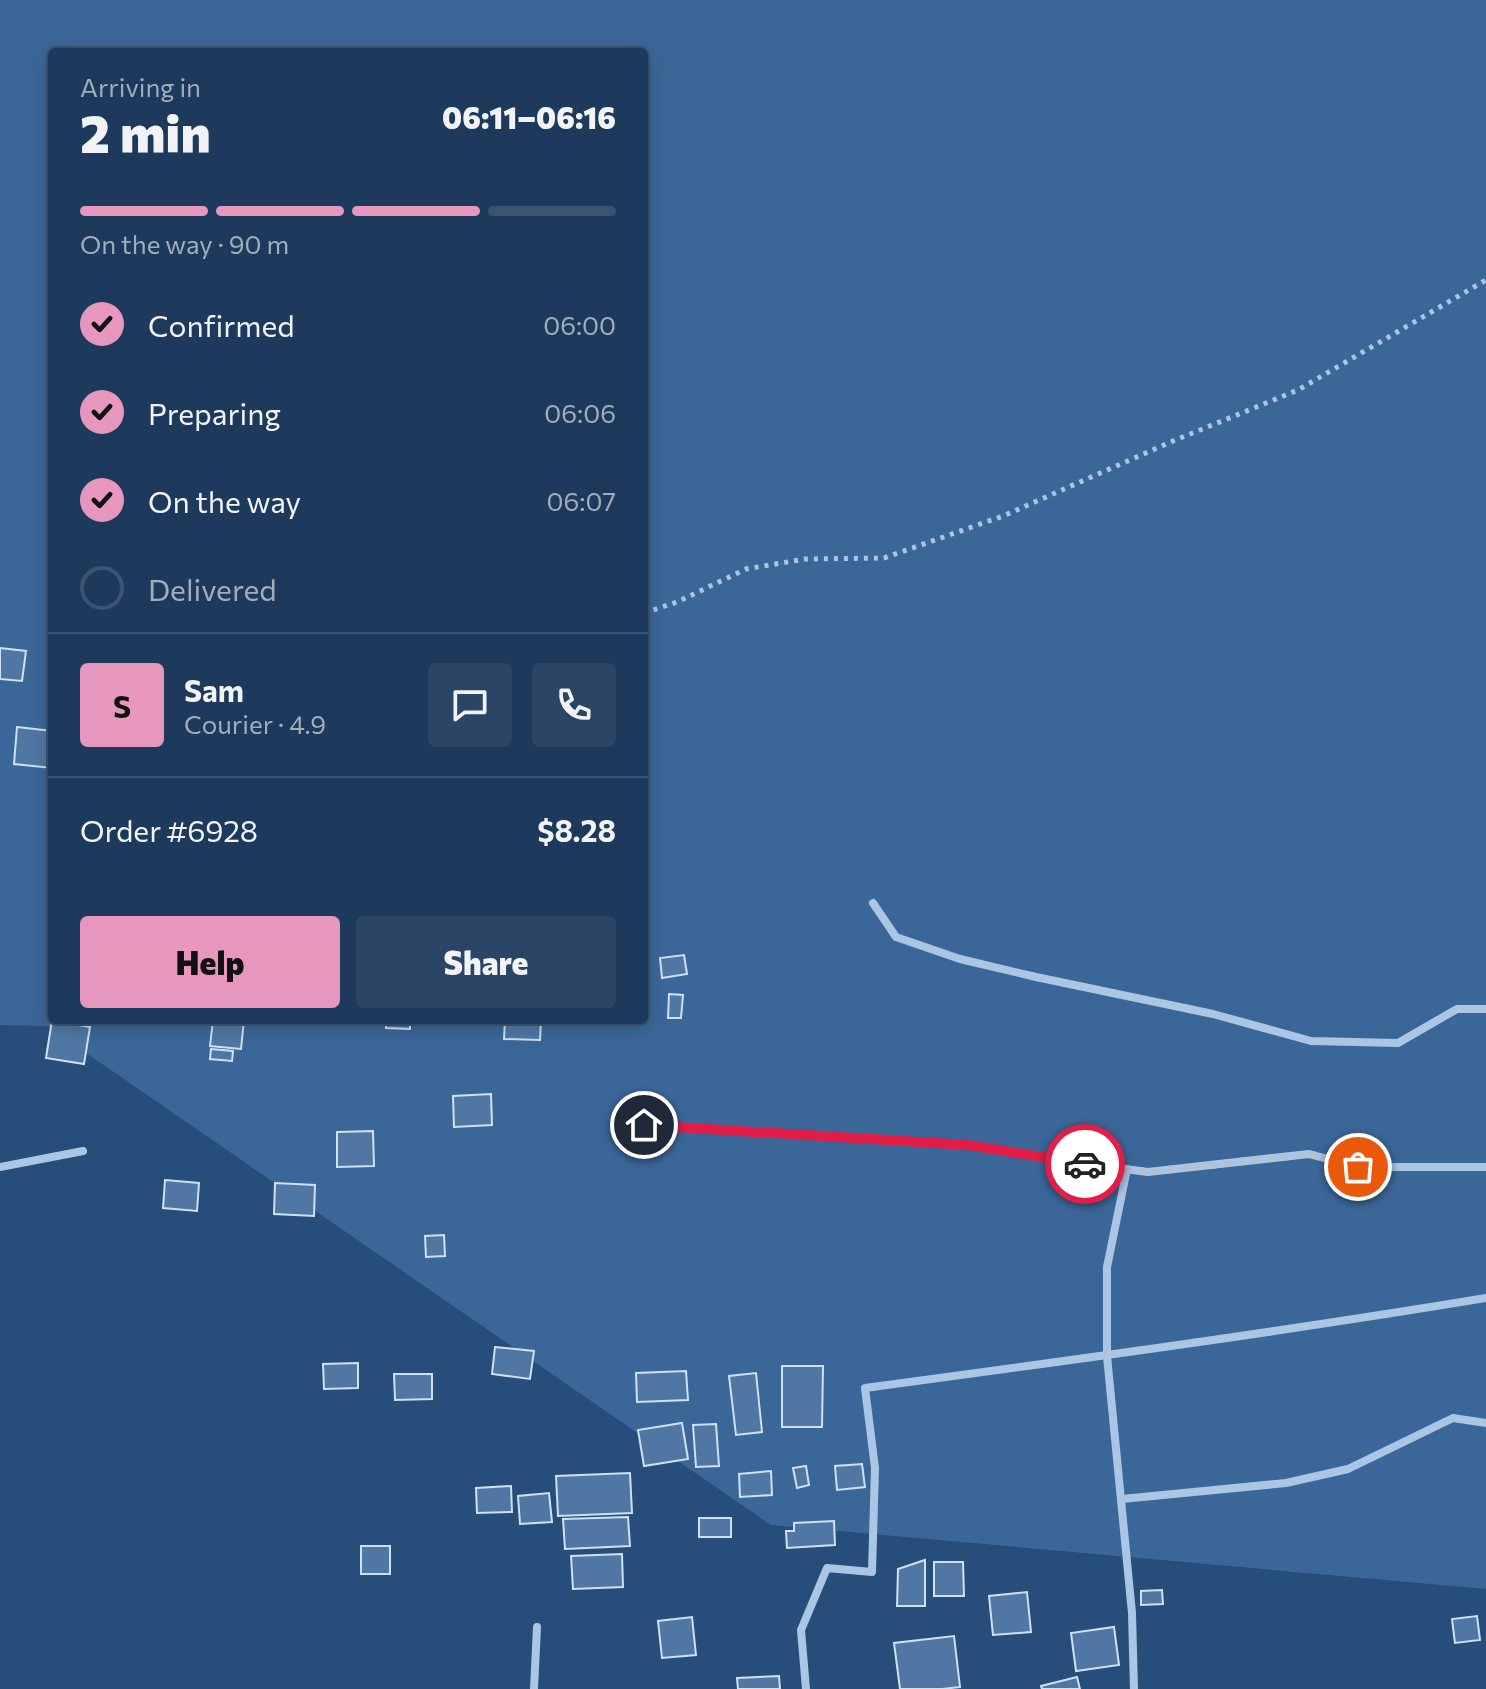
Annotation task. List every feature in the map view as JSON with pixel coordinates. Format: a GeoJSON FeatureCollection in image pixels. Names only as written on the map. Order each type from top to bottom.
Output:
{"type":"FeatureCollection","features":[{"type":"Feature","properties":{"kind":"street"},"geometry":{"type":"LineString","coordinates":[[873,903],[896,937],[960,959],[1213,1014],[1311,1041],[1398,1043],[1457,1009],[1486,1009]]}},
{"type":"Feature","properties":{"kind":"street"},"geometry":{"type":"LineString","coordinates":[[644,1125],[968,1145],[1148,1172],[1309,1154],[1358,1167],[1486,1167]]}},
{"type":"Feature","properties":{"kind":"street"},"geometry":{"type":"LineString","coordinates":[[0,1167],[83,1151]]}},
{"type":"Feature","properties":{"kind":"street"},"geometry":{"type":"LineString","coordinates":[[1127,1169],[1107,1267],[1107,1356],[1132,1613],[1134,1689]]}},
{"type":"Feature","properties":{"kind":"street"},"geometry":{"type":"LineString","coordinates":[[806,1689],[801,1630],[827,1568],[872,1572],[875,1468],[865,1388],[1107,1356],[1486,1298]]}},
{"type":"Feature","properties":{"kind":"street"},"geometry":{"type":"LineString","coordinates":[[1122,1499],[1286,1483],[1348,1469],[1453,1418],[1486,1423]]}},
{"type":"Feature","properties":{"kind":"street"},"geometry":{"type":"LineString","coordinates":[[534,1689],[537,1627]]}},
{"type":"Feature","properties":{"kind":"path"},"geometry":{"type":"LineString","coordinates":[[648,612],[677,602],[746,569],[805,559],[884,558],[1003,516],[1298,390],[1486,280]]}},
{"type":"Feature","properties":{"kind":"shaded area"},"geometry":{"type":"Polygon","coordinates":[[[0,0],[1486,0],[1486,1589],[771,1525],[47,1026],[0,1025],[0,0]]]}},
{"type":"Feature","properties":{"kind":"building"},"geometry":{"type":"Polygon","coordinates":[[[0,648],[26,651],[22,681],[0,679],[0,648]]]}},
{"type":"Feature","properties":{"kind":"building"},"geometry":{"type":"Polygon","coordinates":[[[17,727],[48,731],[48,768],[14,764],[17,727]]]}},
{"type":"Feature","properties":{"kind":"building"},"geometry":{"type":"Polygon","coordinates":[[[684,955],[687,974],[662,978],[660,958],[684,955]]]}},
{"type":"Feature","properties":{"kind":"building"},"geometry":{"type":"Polygon","coordinates":[[[669,994],[683,995],[681,1018],[668,1018],[669,994]]]}},
{"type":"Feature","properties":{"kind":"building"},"geometry":{"type":"Polygon","coordinates":[[[51,1024],[90,1027],[84,1064],[46,1058],[51,1024]]]}},
{"type":"Feature","properties":{"kind":"building"},"geometry":{"type":"Polygon","coordinates":[[[213,1024],[244,1024],[241,1049],[210,1046],[213,1024]]]}},
{"type":"Feature","properties":{"kind":"building"},"geometry":{"type":"Polygon","coordinates":[[[386,1024],[410,1024],[410,1029],[386,1028],[386,1024]]]}},
{"type":"Feature","properties":{"kind":"building"},"geometry":{"type":"Polygon","coordinates":[[[505,1024],[541,1024],[540,1040],[504,1039],[505,1024]]]}},
{"type":"Feature","properties":{"kind":"building"},"geometry":{"type":"Polygon","coordinates":[[[211,1049],[233,1051],[232,1061],[210,1059],[211,1049]]]}},
{"type":"Feature","properties":{"kind":"building"},"geometry":{"type":"Polygon","coordinates":[[[491,1094],[492,1125],[454,1127],[453,1096],[491,1094]]]}},
{"type":"Feature","properties":{"kind":"building"},"geometry":{"type":"Polygon","coordinates":[[[373,1131],[374,1166],[337,1167],[337,1132],[373,1131]]]}},
{"type":"Feature","properties":{"kind":"building"},"geometry":{"type":"Polygon","coordinates":[[[165,1180],[199,1183],[197,1211],[163,1208],[165,1180]]]}},
{"type":"Feature","properties":{"kind":"building"},"geometry":{"type":"Polygon","coordinates":[[[275,1183],[315,1185],[314,1216],[274,1214],[275,1183]]]}},
{"type":"Feature","properties":{"kind":"building"},"geometry":{"type":"Polygon","coordinates":[[[444,1235],[445,1256],[426,1257],[425,1236],[444,1235]]]}},
{"type":"Feature","properties":{"kind":"building"},"geometry":{"type":"Polygon","coordinates":[[[495,1347],[534,1351],[530,1379],[492,1374],[495,1347]]]}},
{"type":"Feature","properties":{"kind":"building"},"geometry":{"type":"Polygon","coordinates":[[[358,1363],[358,1388],[324,1389],[323,1364],[358,1363]]]}},
{"type":"Feature","properties":{"kind":"building"},"geometry":{"type":"Polygon","coordinates":[[[782,1366],[823,1366],[822,1427],[782,1427],[782,1366]]]}},
{"type":"Feature","properties":{"kind":"building"},"geometry":{"type":"Polygon","coordinates":[[[686,1371],[688,1400],[637,1402],[636,1373],[686,1371]]]}},
{"type":"Feature","properties":{"kind":"building"},"geometry":{"type":"Polygon","coordinates":[[[756,1373],[762,1432],[736,1435],[729,1376],[756,1373]]]}},
{"type":"Feature","properties":{"kind":"building"},"geometry":{"type":"Polygon","coordinates":[[[394,1374],[432,1374],[432,1399],[395,1400],[394,1374]]]}},
{"type":"Feature","properties":{"kind":"building"},"geometry":{"type":"Polygon","coordinates":[[[682,1423],[688,1459],[644,1466],[638,1430],[682,1423]]]}},
{"type":"Feature","properties":{"kind":"building"},"geometry":{"type":"Polygon","coordinates":[[[716,1424],[719,1466],[696,1467],[693,1425],[716,1424]]]}},
{"type":"Feature","properties":{"kind":"building"},"geometry":{"type":"Polygon","coordinates":[[[862,1464],[865,1487],[837,1490],[835,1466],[862,1464]]]}},
{"type":"Feature","properties":{"kind":"building"},"geometry":{"type":"Polygon","coordinates":[[[806,1466],[809,1485],[797,1488],[793,1468],[806,1466]]]}},
{"type":"Feature","properties":{"kind":"building"},"geometry":{"type":"Polygon","coordinates":[[[771,1471],[772,1495],[740,1497],[739,1474],[771,1471]]]}},
{"type":"Feature","properties":{"kind":"building"},"geometry":{"type":"Polygon","coordinates":[[[630,1473],[632,1513],[558,1516],[556,1476],[630,1473]]]}},
{"type":"Feature","properties":{"kind":"building"},"geometry":{"type":"Polygon","coordinates":[[[511,1486],[512,1512],[477,1513],[476,1488],[511,1486]]]}},
{"type":"Feature","properties":{"kind":"building"},"geometry":{"type":"Polygon","coordinates":[[[549,1493],[552,1522],[520,1524],[518,1496],[549,1493]]]}},
{"type":"Feature","properties":{"kind":"building"},"geometry":{"type":"Polygon","coordinates":[[[628,1517],[630,1546],[565,1549],[563,1519],[628,1517]]]}},
{"type":"Feature","properties":{"kind":"building"},"geometry":{"type":"Polygon","coordinates":[[[699,1518],[731,1518],[731,1537],[699,1537],[699,1518]]]}},
{"type":"Feature","properties":{"kind":"building"},"geometry":{"type":"Polygon","coordinates":[[[834,1521],[835,1545],[787,1548],[786,1531],[794,1531],[794,1523],[834,1521]]]}},
{"type":"Feature","properties":{"kind":"building"},"geometry":{"type":"Polygon","coordinates":[[[361,1546],[390,1546],[390,1574],[361,1574],[361,1546]]]}},
{"type":"Feature","properties":{"kind":"building"},"geometry":{"type":"Polygon","coordinates":[[[622,1554],[623,1587],[573,1589],[571,1556],[622,1554]]]}},
{"type":"Feature","properties":{"kind":"building"},"geometry":{"type":"Polygon","coordinates":[[[925,1560],[925,1606],[897,1606],[898,1569],[925,1560]]]}},
{"type":"Feature","properties":{"kind":"building"},"geometry":{"type":"Polygon","coordinates":[[[934,1562],[963,1562],[964,1596],[934,1596],[934,1562]]]}},
{"type":"Feature","properties":{"kind":"building"},"geometry":{"type":"Polygon","coordinates":[[[1162,1590],[1163,1604],[1141,1605],[1141,1591],[1162,1590]]]}},
{"type":"Feature","properties":{"kind":"building"},"geometry":{"type":"Polygon","coordinates":[[[1027,1592],[1031,1632],[993,1635],[989,1596],[1027,1592]]]}},
{"type":"Feature","properties":{"kind":"building"},"geometry":{"type":"Polygon","coordinates":[[[1477,1616],[1480,1640],[1455,1643],[1452,1619],[1477,1616]]]}},
{"type":"Feature","properties":{"kind":"building"},"geometry":{"type":"Polygon","coordinates":[[[692,1617],[696,1655],[662,1658],[658,1621],[692,1617]]]}},
{"type":"Feature","properties":{"kind":"building"},"geometry":{"type":"Polygon","coordinates":[[[1114,1627],[1119,1665],[1076,1671],[1071,1633],[1114,1627]]]}},
{"type":"Feature","properties":{"kind":"building"},"geometry":{"type":"Polygon","coordinates":[[[954,1636],[960,1687],[900,1689],[894,1643],[954,1636]]]}},
{"type":"Feature","properties":{"kind":"building"},"geometry":{"type":"Polygon","coordinates":[[[779,1676],[780,1689],[738,1689],[737,1678],[779,1676]]]}},
{"type":"Feature","properties":{"kind":"building"},"geometry":{"type":"Polygon","coordinates":[[[1077,1677],[1080,1689],[1042,1689],[1041,1686],[1077,1677]]]}},
{"type":"Feature","properties":{"kind":"way so far"},"geometry":{"type":"LineString","coordinates":[[1085,1164],[1148,1172],[1309,1154],[1358,1167]]}},
{"type":"Feature","properties":{"kind":"route"},"geometry":{"type":"LineString","coordinates":[[644,1125],[968,1145],[1085,1164]]}}]}
